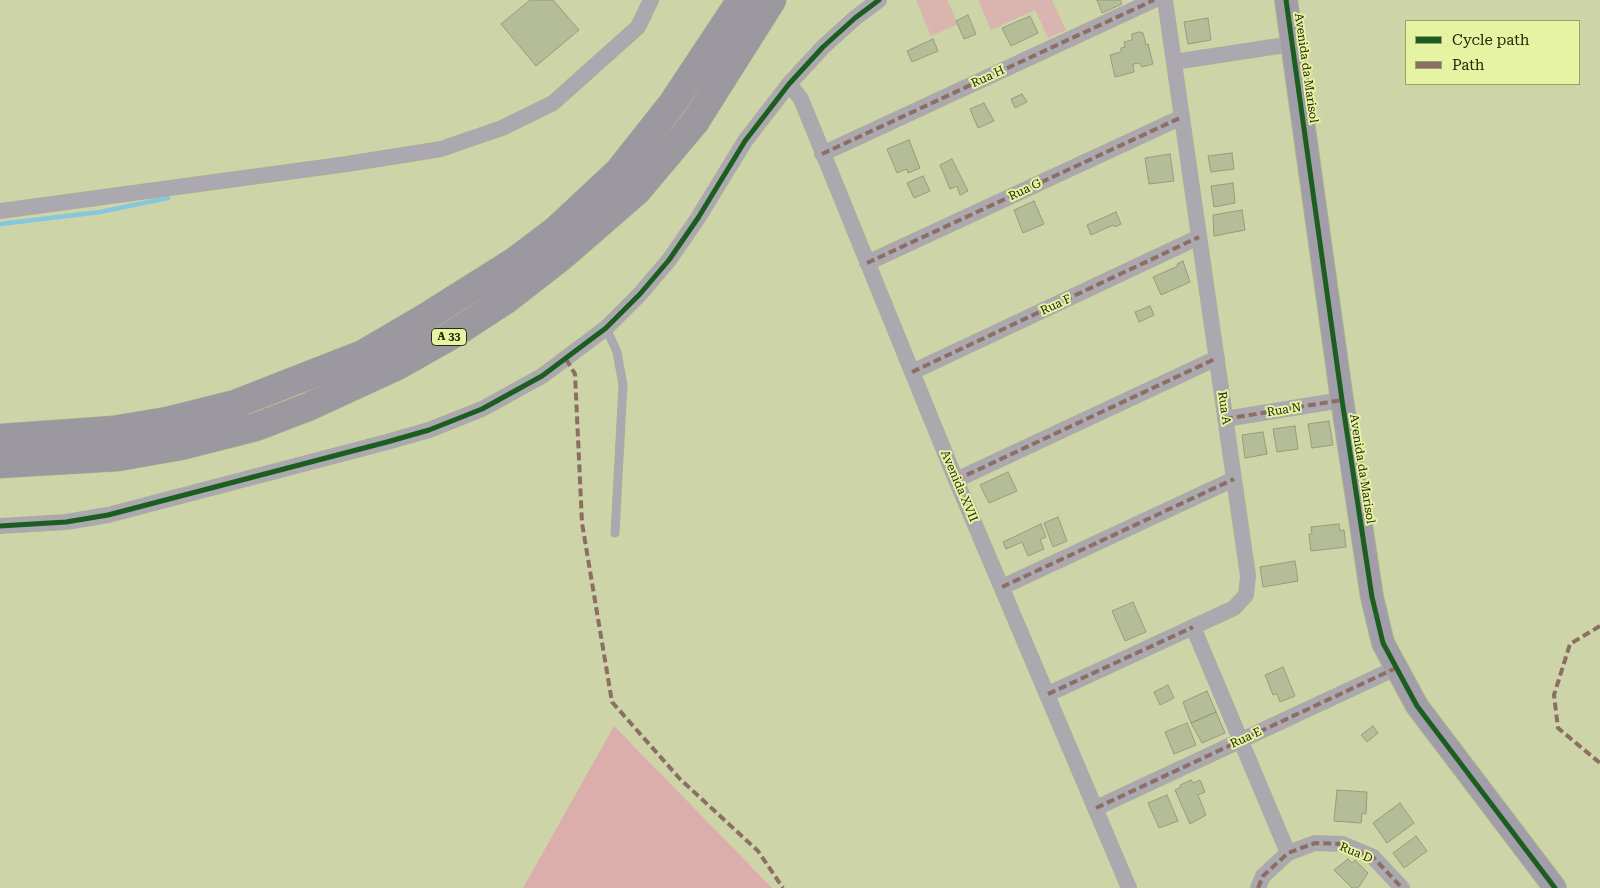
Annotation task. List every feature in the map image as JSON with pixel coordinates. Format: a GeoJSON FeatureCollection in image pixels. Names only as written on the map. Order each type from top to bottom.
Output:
{"type":"FeatureCollection","features":[{"type":"Feature","properties":{"kind":"highway","name":"A 33"},"geometry":{"type":"LineString","coordinates":[[0,438],[113,430],[167,421],[235,404],[363,354],[426,317],[528,251],[556,230],[619,171],[672,104],[741,0]]}},
{"type":"Feature","properties":{"kind":"highway","name":"A 33"},"geometry":{"type":"LineString","coordinates":[[0,464],[118,457],[181,446],[256,427],[308,407],[399,365],[452,335],[507,299],[561,257],[637,191],[695,122],[772,0]]}},
{"type":"Feature","properties":{"kind":"street"},"geometry":{"type":"LineString","coordinates":[[0,211],[347,164],[441,149],[502,128],[553,103],[638,27],[651,0]]}},
{"type":"Feature","properties":{"kind":"street"},"geometry":{"type":"LineString","coordinates":[[0,526],[66,522],[108,515],[429,430],[507,397],[542,376],[606,328],[640,294],[668,260],[698,218],[745,141],[789,84],[842,30],[879,0]]}},
{"type":"Feature","properties":{"kind":"street","name":"Rua H"},"geometry":{"type":"LineString","coordinates":[[822,154],[1154,0]]}},
{"type":"Feature","properties":{"kind":"street","name":"Rua A"},"geometry":{"type":"LineString","coordinates":[[1048,694],[1234,608],[1246,595],[1248,576],[1165,0]]}},
{"type":"Feature","properties":{"kind":"street","name":"Avenida da Marisol"},"geometry":{"type":"LineString","coordinates":[[1286,0],[1342,400],[1372,598],[1383,643],[1416,706],[1555,888]]}},
{"type":"Feature","properties":{"kind":"street"},"geometry":{"type":"LineString","coordinates":[[1174,62],[1292,44]]}},
{"type":"Feature","properties":{"kind":"street","name":"Avenida XVII"},"geometry":{"type":"LineString","coordinates":[[789,84],[801,99],[956,480],[1129,888]]}},
{"type":"Feature","properties":{"kind":"street","name":"Rua G"},"geometry":{"type":"LineString","coordinates":[[868,263],[1182,116]]}},
{"type":"Feature","properties":{"kind":"street","name":"Rua F"},"geometry":{"type":"LineString","coordinates":[[912,372],[1199,238]]}},
{"type":"Feature","properties":{"kind":"street"},"geometry":{"type":"LineString","coordinates":[[956,480],[1217,358]]}},
{"type":"Feature","properties":{"kind":"street","name":"Rua N"},"geometry":{"type":"LineString","coordinates":[[1225,419],[1342,400]]}},
{"type":"Feature","properties":{"kind":"street"},"geometry":{"type":"LineString","coordinates":[[1002,587],[1234,479]]}},
{"type":"Feature","properties":{"kind":"street"},"geometry":{"type":"LineString","coordinates":[[1193,627],[1288,853]]}},
{"type":"Feature","properties":{"kind":"street","name":"Rua E"},"geometry":{"type":"LineString","coordinates":[[1096,808],[1396,668]]}},
{"type":"Feature","properties":{"kind":"street","name":"Rua D"},"geometry":{"type":"LineString","coordinates":[[1258,888],[1263,876],[1288,853],[1315,843],[1342,844],[1373,857],[1402,888]]}},
{"type":"Feature","properties":{"kind":"lane"},"geometry":{"type":"LineString","coordinates":[[606,328],[617,352],[623,385],[615,533]]}},
{"type":"Feature","properties":{"kind":"shaded area"},"geometry":{"type":"Polygon","coordinates":[[[916,0],[947,0],[958,24],[931,36],[916,0]]]}},
{"type":"Feature","properties":{"kind":"shaded area"},"geometry":{"type":"Polygon","coordinates":[[[978,0],[1052,0],[1066,30],[1048,38],[1035,10],[991,30],[978,0]]]}},
{"type":"Feature","properties":{"kind":"shaded area"},"geometry":{"type":"Polygon","coordinates":[[[614,726],[772,888],[523,888],[614,726]]]}},
{"type":"Feature","properties":{"kind":"building"},"geometry":{"type":"Polygon","coordinates":[[[530,0],[553,0],[579,30],[536,66],[501,24],[530,0]]]}},
{"type":"Feature","properties":{"kind":"building"},"geometry":{"type":"Polygon","coordinates":[[[1097,0],[1120,0],[1122,4],[1102,13],[1097,0]]]}},
{"type":"Feature","properties":{"kind":"building"},"geometry":{"type":"Polygon","coordinates":[[[968,15],[976,34],[964,39],[956,21],[968,15]]]}},
{"type":"Feature","properties":{"kind":"building"},"geometry":{"type":"Polygon","coordinates":[[[1030,16],[1038,33],[1011,46],[1002,28],[1030,16]]]}},
{"type":"Feature","properties":{"kind":"building"},"geometry":{"type":"Polygon","coordinates":[[[1208,18],[1211,40],[1188,44],[1184,22],[1208,18]]]}},
{"type":"Feature","properties":{"kind":"building"},"geometry":{"type":"Polygon","coordinates":[[[1143,33],[1146,45],[1148,44],[1153,64],[1142,67],[1139,63],[1133,64],[1134,72],[1115,77],[1110,55],[1121,52],[1121,48],[1125,47],[1124,42],[1132,40],[1132,34],[1143,33]]]}},
{"type":"Feature","properties":{"kind":"building"},"geometry":{"type":"Polygon","coordinates":[[[933,39],[938,51],[912,62],[907,51],[933,39]]]}},
{"type":"Feature","properties":{"kind":"building"},"geometry":{"type":"Polygon","coordinates":[[[1022,94],[1027,102],[1015,108],[1011,99],[1022,94]]]}},
{"type":"Feature","properties":{"kind":"building"},"geometry":{"type":"Polygon","coordinates":[[[984,103],[994,121],[978,128],[970,109],[984,103]]]}},
{"type":"Feature","properties":{"kind":"building"},"geometry":{"type":"Polygon","coordinates":[[[909,140],[920,168],[908,173],[907,169],[897,173],[887,149],[909,140]]]}},
{"type":"Feature","properties":{"kind":"building"},"geometry":{"type":"Polygon","coordinates":[[[1232,153],[1234,169],[1211,172],[1208,156],[1232,153]]]}},
{"type":"Feature","properties":{"kind":"building"},"geometry":{"type":"Polygon","coordinates":[[[1170,154],[1174,181],[1149,184],[1145,158],[1170,154]]]}},
{"type":"Feature","properties":{"kind":"building"},"geometry":{"type":"Polygon","coordinates":[[[952,159],[968,191],[960,195],[957,186],[950,189],[940,165],[952,159]]]}},
{"type":"Feature","properties":{"kind":"building"},"geometry":{"type":"Polygon","coordinates":[[[923,176],[930,191],[914,198],[907,183],[923,176]]]}},
{"type":"Feature","properties":{"kind":"building"},"geometry":{"type":"Polygon","coordinates":[[[1233,183],[1235,203],[1214,207],[1211,186],[1233,183]]]}},
{"type":"Feature","properties":{"kind":"building"},"geometry":{"type":"Polygon","coordinates":[[[1034,201],[1044,224],[1023,233],[1014,210],[1034,201]]]}},
{"type":"Feature","properties":{"kind":"building"},"geometry":{"type":"Polygon","coordinates":[[[1242,210],[1245,230],[1214,236],[1213,215],[1242,210]]]}},
{"type":"Feature","properties":{"kind":"building"},"geometry":{"type":"Polygon","coordinates":[[[1116,212],[1121,224],[1115,227],[1113,225],[1091,235],[1087,225],[1116,212]]]}},
{"type":"Feature","properties":{"kind":"building"},"geometry":{"type":"Polygon","coordinates":[[[1183,261],[1190,282],[1161,295],[1153,277],[1178,266],[1177,264],[1183,261]]]}},
{"type":"Feature","properties":{"kind":"building"},"geometry":{"type":"Polygon","coordinates":[[[1150,306],[1154,315],[1139,322],[1135,312],[1150,306]]]}},
{"type":"Feature","properties":{"kind":"building"},"geometry":{"type":"Polygon","coordinates":[[[1329,421],[1333,445],[1312,448],[1308,424],[1329,421]]]}},
{"type":"Feature","properties":{"kind":"building"},"geometry":{"type":"Polygon","coordinates":[[[1295,426],[1298,449],[1277,452],[1273,429],[1295,426]]]}},
{"type":"Feature","properties":{"kind":"building"},"geometry":{"type":"Polygon","coordinates":[[[1263,432],[1267,454],[1245,458],[1242,435],[1263,432]]]}},
{"type":"Feature","properties":{"kind":"building"},"geometry":{"type":"Polygon","coordinates":[[[1008,472],[1017,491],[989,503],[980,485],[1008,472]]]}},
{"type":"Feature","properties":{"kind":"building"},"geometry":{"type":"Polygon","coordinates":[[[1058,517],[1067,541],[1053,547],[1044,523],[1058,517]]]}},
{"type":"Feature","properties":{"kind":"building"},"geometry":{"type":"Polygon","coordinates":[[[1041,524],[1046,537],[1040,540],[1044,549],[1028,556],[1022,542],[1006,549],[1003,542],[1041,524]]]}},
{"type":"Feature","properties":{"kind":"building"},"geometry":{"type":"Polygon","coordinates":[[[1339,524],[1340,531],[1344,530],[1346,547],[1311,551],[1309,534],[1312,534],[1311,527],[1339,524]]]}},
{"type":"Feature","properties":{"kind":"building"},"geometry":{"type":"Polygon","coordinates":[[[1295,561],[1298,581],[1263,587],[1260,567],[1295,561]]]}},
{"type":"Feature","properties":{"kind":"building"},"geometry":{"type":"Polygon","coordinates":[[[1133,602],[1146,632],[1125,641],[1112,611],[1133,602]]]}},
{"type":"Feature","properties":{"kind":"building"},"geometry":{"type":"Polygon","coordinates":[[[1283,667],[1295,696],[1280,702],[1277,694],[1273,695],[1265,675],[1283,667]]]}},
{"type":"Feature","properties":{"kind":"building"},"geometry":{"type":"Polygon","coordinates":[[[1168,685],[1174,698],[1160,705],[1154,692],[1168,685]]]}},
{"type":"Feature","properties":{"kind":"building"},"geometry":{"type":"Polygon","coordinates":[[[1207,691],[1216,712],[1191,723],[1183,702],[1207,691]]]}},
{"type":"Feature","properties":{"kind":"building"},"geometry":{"type":"Polygon","coordinates":[[[1216,712],[1225,733],[1202,743],[1191,723],[1216,712]]]}},
{"type":"Feature","properties":{"kind":"building"},"geometry":{"type":"Polygon","coordinates":[[[1187,723],[1196,745],[1174,754],[1165,732],[1187,723]]]}},
{"type":"Feature","properties":{"kind":"building"},"geometry":{"type":"Polygon","coordinates":[[[1373,726],[1378,733],[1367,742],[1361,735],[1373,726]]]}},
{"type":"Feature","properties":{"kind":"building"},"geometry":{"type":"Polygon","coordinates":[[[1191,780],[1193,783],[1200,780],[1205,792],[1198,795],[1206,815],[1190,824],[1175,790],[1181,787],[1180,785],[1191,780]]]}},
{"type":"Feature","properties":{"kind":"building"},"geometry":{"type":"Polygon","coordinates":[[[1337,790],[1367,792],[1366,814],[1362,813],[1361,823],[1334,821],[1337,790]]]}},
{"type":"Feature","properties":{"kind":"building"},"geometry":{"type":"Polygon","coordinates":[[[1167,795],[1178,821],[1159,828],[1148,803],[1167,795]]]}},
{"type":"Feature","properties":{"kind":"building"},"geometry":{"type":"Polygon","coordinates":[[[1400,803],[1414,823],[1387,843],[1373,823],[1400,803]]]}},
{"type":"Feature","properties":{"kind":"building"},"geometry":{"type":"Polygon","coordinates":[[[1416,836],[1427,851],[1404,868],[1393,853],[1416,836]]]}},
{"type":"Feature","properties":{"kind":"building"},"geometry":{"type":"Polygon","coordinates":[[[1348,859],[1352,863],[1355,860],[1368,873],[1358,888],[1352,888],[1334,870],[1348,859]]]}},
{"type":"Feature","properties":{"kind":"waterway"},"geometry":{"type":"LineString","coordinates":[[0,224],[100,212],[168,198]]}},
{"type":"Feature","properties":{"kind":"marked path"},"geometry":{"type":"LineString","coordinates":[[822,154],[1154,0]]}},
{"type":"Feature","properties":{"kind":"marked path"},"geometry":{"type":"LineString","coordinates":[[867,263],[1182,117]]}},
{"type":"Feature","properties":{"kind":"marked path"},"geometry":{"type":"LineString","coordinates":[[912,372],[1199,237]]}},
{"type":"Feature","properties":{"kind":"marked path"},"geometry":{"type":"LineString","coordinates":[[956,480],[1217,358]]}},
{"type":"Feature","properties":{"kind":"marked path"},"geometry":{"type":"LineString","coordinates":[[566,359],[575,374],[582,523],[612,702],[680,779],[758,851],[783,888]]}},
{"type":"Feature","properties":{"kind":"marked path"},"geometry":{"type":"LineString","coordinates":[[1225,419],[1342,400]]}},
{"type":"Feature","properties":{"kind":"marked path"},"geometry":{"type":"LineString","coordinates":[[1002,587],[1234,479]]}},
{"type":"Feature","properties":{"kind":"marked path"},"geometry":{"type":"LineString","coordinates":[[1600,626],[1570,644],[1554,695],[1558,728],[1600,763]]}},
{"type":"Feature","properties":{"kind":"marked path"},"geometry":{"type":"LineString","coordinates":[[1048,694],[1193,627]]}},
{"type":"Feature","properties":{"kind":"marked path"},"geometry":{"type":"LineString","coordinates":[[1096,808],[1396,668]]}},
{"type":"Feature","properties":{"kind":"marked path"},"geometry":{"type":"LineString","coordinates":[[1258,888],[1263,876],[1288,853],[1315,843],[1342,844],[1373,857],[1402,888]]}},
{"type":"Feature","properties":{"kind":"cycle path"},"geometry":{"type":"LineString","coordinates":[[0,526],[66,522],[108,515],[387,442],[429,430],[482,409],[542,376],[606,328],[640,294],[669,260],[698,218],[745,141],[789,84],[823,47],[855,18],[879,0]]}},
{"type":"Feature","properties":{"kind":"cycle path"},"geometry":{"type":"LineString","coordinates":[[1286,0],[1342,400],[1372,597],[1383,643],[1417,706],[1555,888]]}}]}
